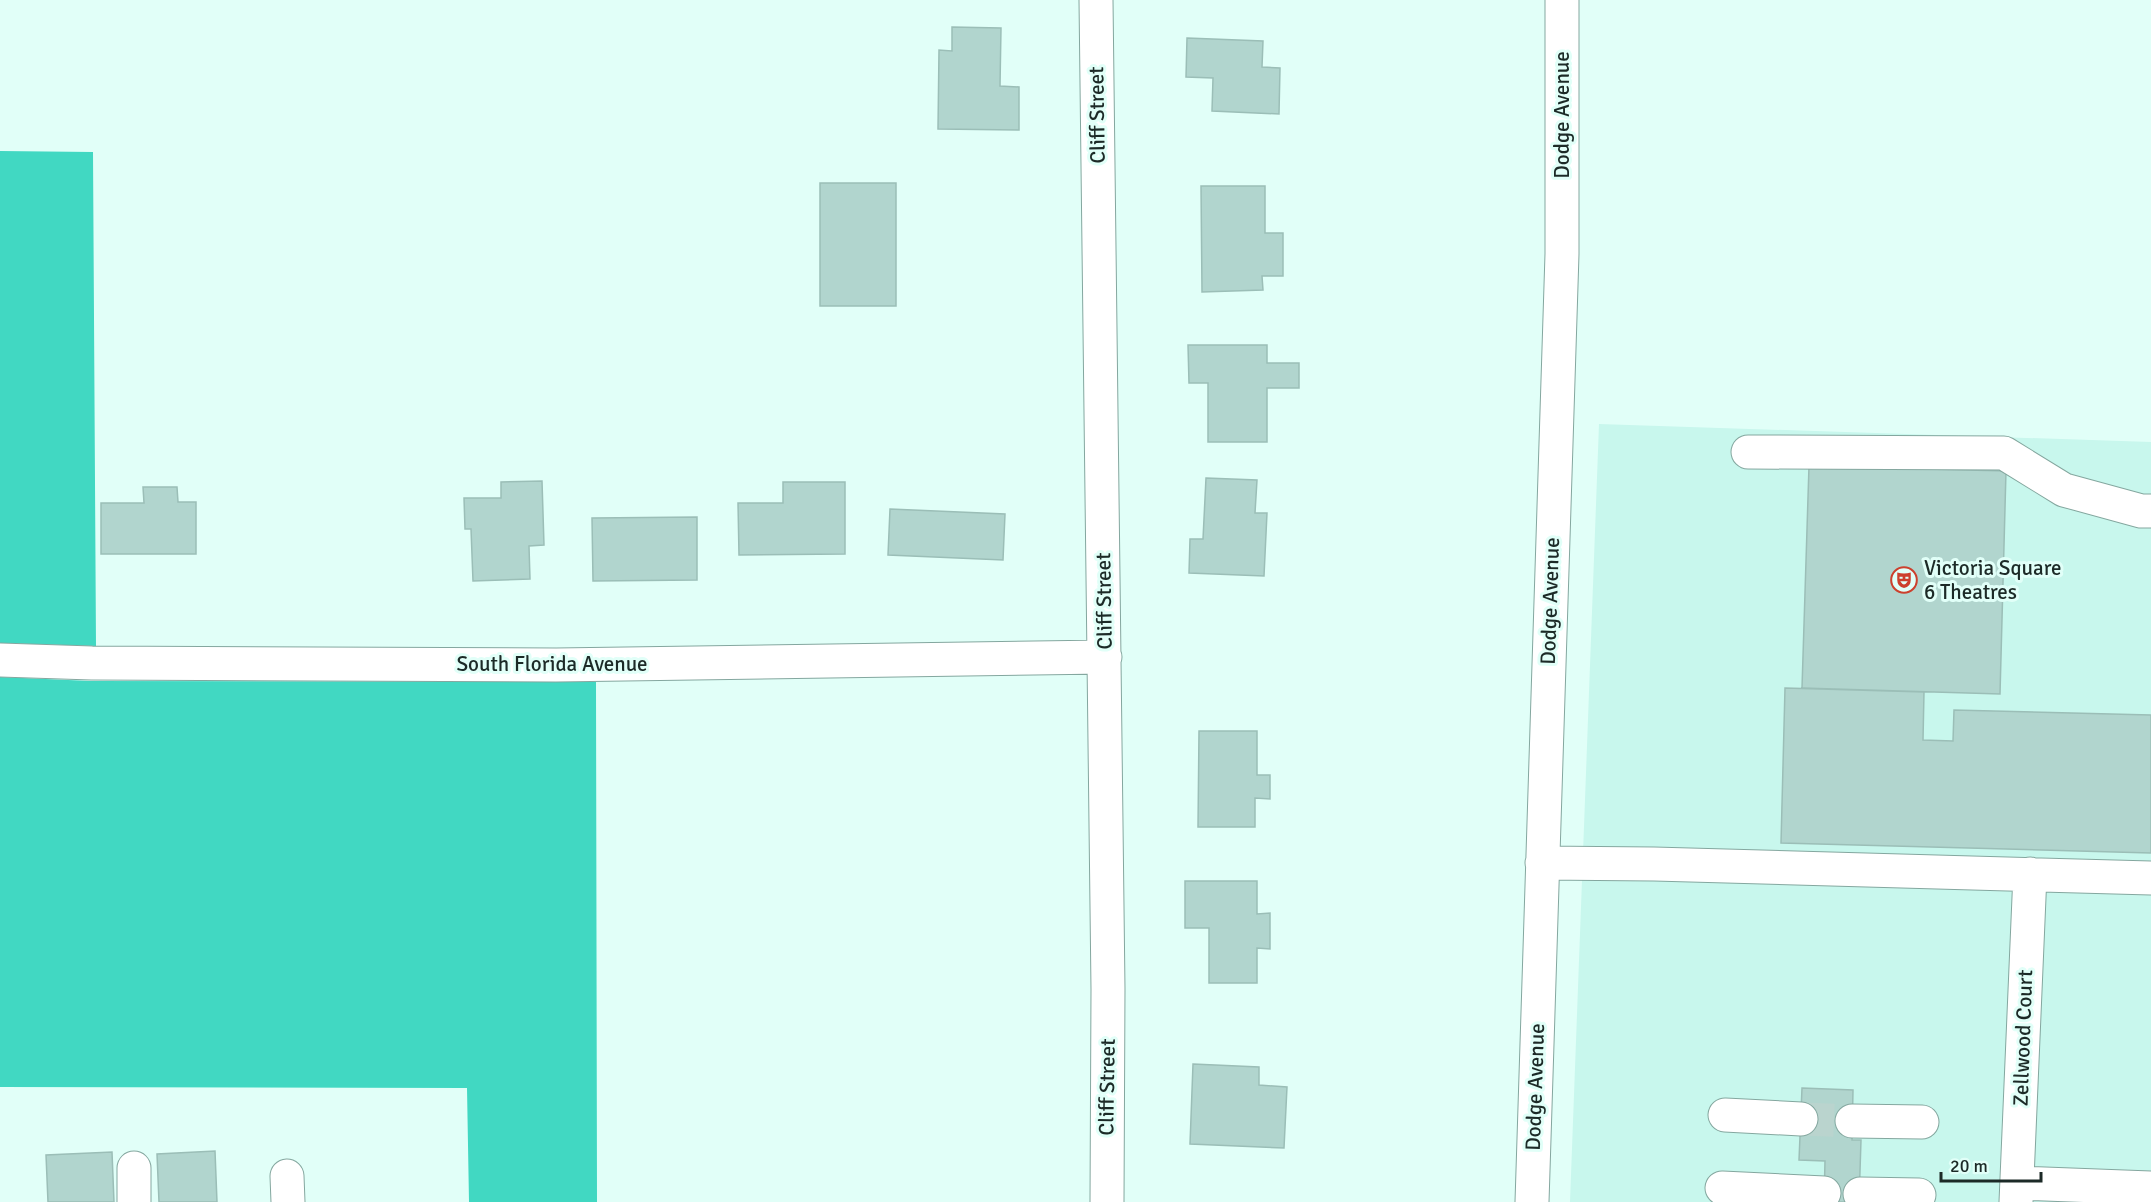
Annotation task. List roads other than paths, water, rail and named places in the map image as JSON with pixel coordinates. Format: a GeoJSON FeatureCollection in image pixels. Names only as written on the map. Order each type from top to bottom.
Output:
{"type":"FeatureCollection","features":[{"type":"Feature","properties":{"kind":"street","name":"Cliff Street"},"geometry":{"type":"LineString","coordinates":[[1096,0],[1105,657],[1107,1202]]}},
{"type":"Feature","properties":{"kind":"street","name":"Dodge Avenue"},"geometry":{"type":"LineString","coordinates":[[1532,1202],[1562,254],[1562,0]]}},
{"type":"Feature","properties":{"kind":"street"},"geometry":{"type":"LineString","coordinates":[[1748,452],[2004,453],[2064,490],[2141,511],[2151,511]]}},
{"type":"Feature","properties":{"kind":"street","name":"South Florida Avenue"},"geometry":{"type":"LineString","coordinates":[[0,660],[92,663],[556,665],[1105,657]]}},
{"type":"Feature","properties":{"kind":"street"},"geometry":{"type":"LineString","coordinates":[[1542,863],[2151,878]]}},
{"type":"Feature","properties":{"kind":"street","name":"Zellwood Court"},"geometry":{"type":"LineString","coordinates":[[2017,1192],[2030,874]]}},
{"type":"Feature","properties":{"kind":"street"},"geometry":{"type":"LineString","coordinates":[[1725,1115],[1801,1119]]}},
{"type":"Feature","properties":{"kind":"street"},"geometry":{"type":"LineString","coordinates":[[1852,1121],[1922,1122]]}},
{"type":"Feature","properties":{"kind":"street"},"geometry":{"type":"LineString","coordinates":[[134,1168],[134,1202]]}},
{"type":"Feature","properties":{"kind":"street"},"geometry":{"type":"LineString","coordinates":[[1722,1188],[1824,1193]]}},
{"type":"Feature","properties":{"kind":"street"},"geometry":{"type":"LineString","coordinates":[[2017,1192],[2151,1188]]}},
{"type":"Feature","properties":{"kind":"street"},"geometry":{"type":"LineString","coordinates":[[1860,1194],[1919,1195]]}},
{"type":"Feature","properties":{"kind":"tunnel"},"geometry":{"type":"LineString","coordinates":[[1801,1119],[1852,1121]]}},
{"type":"Feature","properties":{"kind":"place","name":"Victoria Square 6 Theatres"},"geometry":{"type":"Point","coordinates":[1904,580]}}]}
